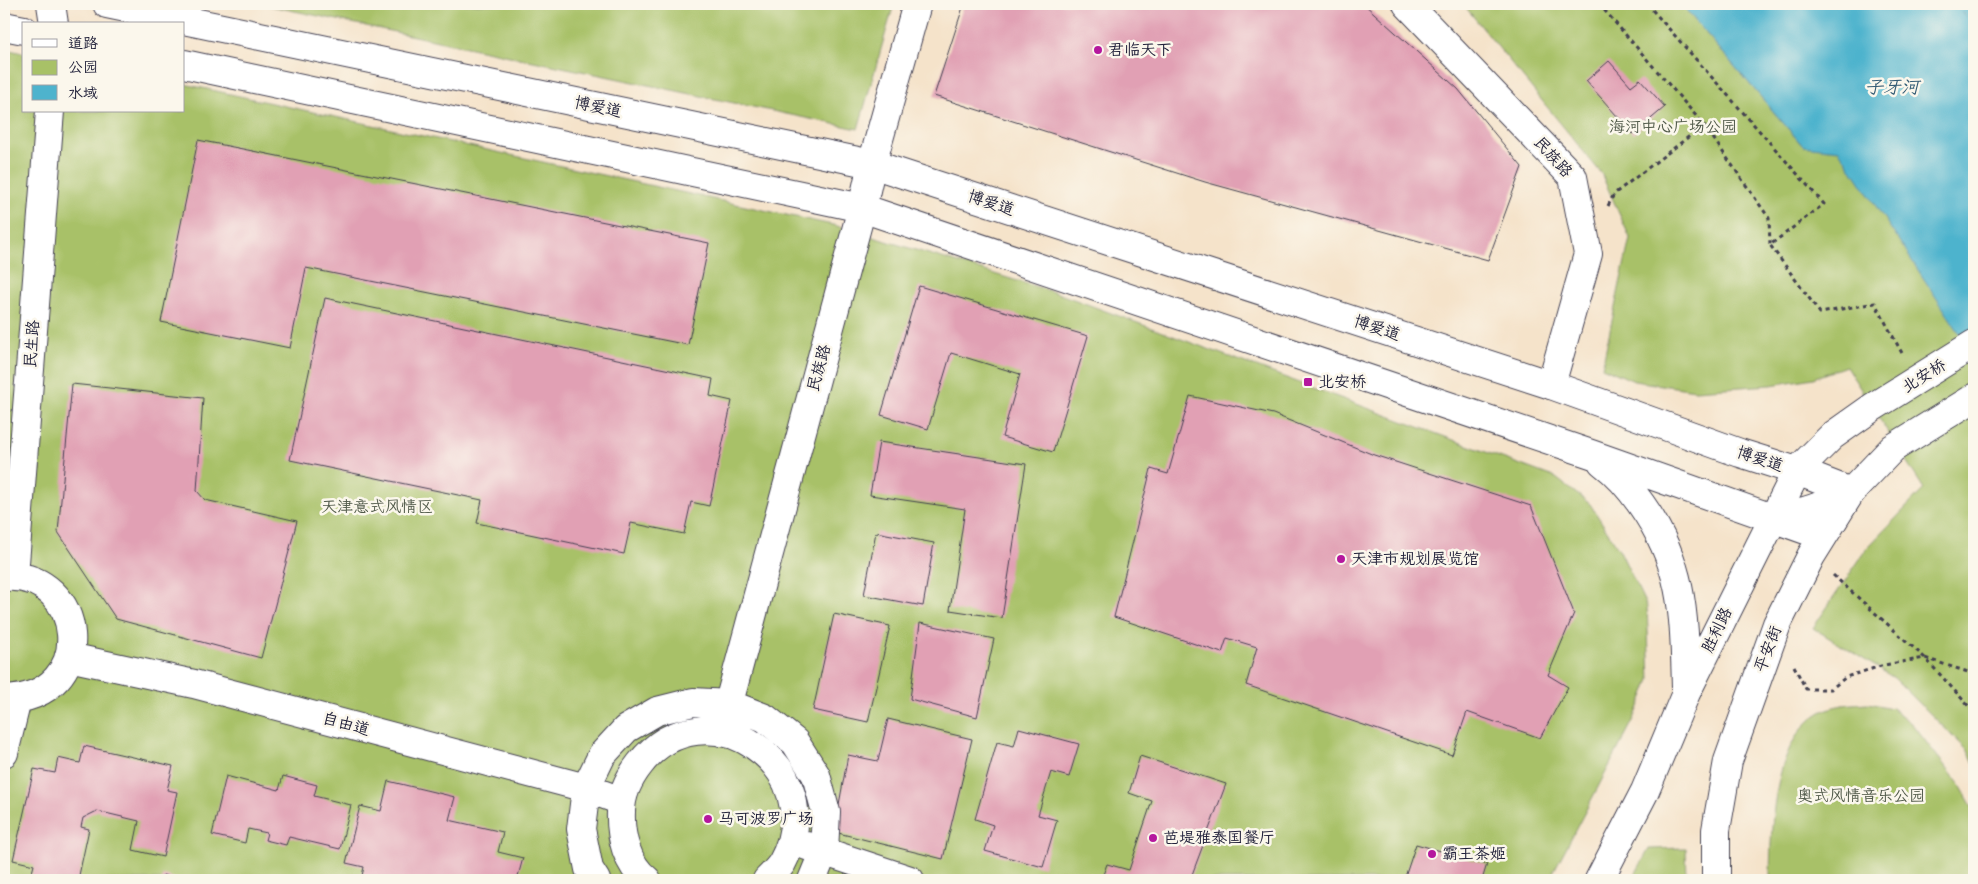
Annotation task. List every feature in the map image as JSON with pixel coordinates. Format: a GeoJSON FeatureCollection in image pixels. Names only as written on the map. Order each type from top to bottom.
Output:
{"type":"FeatureCollection","features":[{"type":"Feature","properties":{"kind":"main road"},"geometry":{"type":"LineString","coordinates":[[51,4],[54,22]]}},
{"type":"Feature","properties":{"kind":"main road","name":"博爱道"},"geometry":{"type":"LineString","coordinates":[[107,4],[872,164],[1551,385],[1740,453]]}},
{"type":"Feature","properties":{"kind":"main road","name":"民族路"},"geometry":{"type":"LineString","coordinates":[[721,732],[862,208],[872,164],[917,4]]}},
{"type":"Feature","properties":{"kind":"main road","name":"民族路"},"geometry":{"type":"LineString","coordinates":[[1407,4],[1573,177],[1588,254],[1551,385]]}},
{"type":"Feature","properties":{"kind":"main road"},"geometry":{"type":"LineString","coordinates":[[4,26],[22,30]]}},
{"type":"Feature","properties":{"kind":"main road","name":"博爱道"},"geometry":{"type":"LineString","coordinates":[[185,64],[862,208],[1800,523],[1851,492]]}},
{"type":"Feature","properties":{"kind":"main road","name":"民生路"},"geometry":{"type":"LineString","coordinates":[[9,576],[50,112]]}},
{"type":"Feature","properties":{"kind":"main road","name":"北安桥"},"geometry":{"type":"LineString","coordinates":[[1873,407],[1974,344]]}},
{"type":"Feature","properties":{"kind":"main road"},"geometry":{"type":"LineString","coordinates":[[1740,453],[1767,470],[1800,523],[1818,507],[1851,492],[1893,448],[1974,398]]}},
{"type":"Feature","properties":{"kind":"main road","name":"胜利路"},"geometry":{"type":"LineString","coordinates":[[1599,880],[1645,791],[1686,693],[1800,523],[1832,436],[1873,407]]}},
{"type":"Feature","properties":{"kind":"main road"},"geometry":{"type":"LineString","coordinates":[[1740,453],[1780,453],[1812,445],[1832,436]]}},
{"type":"Feature","properties":{"kind":"main road"},"geometry":{"type":"LineString","coordinates":[[1591,454],[1624,481],[1663,538],[1681,598],[1686,693]]}},
{"type":"Feature","properties":{"kind":"main road","name":"平安街"},"geometry":{"type":"LineString","coordinates":[[1716,880],[1716,830],[1728,761],[1777,624],[1800,523]]}},
{"type":"Feature","properties":{"kind":"main road"},"geometry":{"type":"LineString","coordinates":[[4,753],[10,700],[34,695],[50,686],[62,673],[69,656],[72,637],[68,618],[59,600],[44,587],[9,576]]}},
{"type":"Feature","properties":{"kind":"main road","name":"自由道"},"geometry":{"type":"LineString","coordinates":[[69,656],[194,684],[586,788],[621,801]]}},
{"type":"Feature","properties":{"kind":"main road"},"geometry":{"type":"LineString","coordinates":[[596,880],[589,869],[581,829],[586,788],[602,755],[626,729],[634,724],[657,711],[692,702],[728,704],[765,718],[795,742],[816,775],[826,812],[824,851],[812,880]]}},
{"type":"Feature","properties":{"kind":"main road"},"geometry":{"type":"LineString","coordinates":[[647,880],[628,855],[620,829],[621,801],[630,776],[646,755],[669,739],[694,732],[721,732],[749,741],[772,759],[788,783],[794,812],[792,841],[781,864],[767,880]]}},
{"type":"Feature","properties":{"kind":"main road"},"geometry":{"type":"LineString","coordinates":[[792,841],[910,880]]}},
{"type":"Feature","properties":{"kind":"path"},"geometry":{"type":"LineString","coordinates":[[1599,4],[1704,126],[1769,218],[1770,246],[1820,314],[1875,303],[1916,380]]}},
{"type":"Feature","properties":{"kind":"path"},"geometry":{"type":"LineString","coordinates":[[1647,4],[1824,204],[1770,246]]}},
{"type":"Feature","properties":{"kind":"path"},"geometry":{"type":"LineString","coordinates":[[1606,211],[1614,194],[1704,126]]}},
{"type":"Feature","properties":{"kind":"path"},"geometry":{"type":"LineString","coordinates":[[1800,523],[1974,712]]}},
{"type":"Feature","properties":{"kind":"path"},"geometry":{"type":"LineString","coordinates":[[1793,665],[1806,689],[1831,689],[1846,676],[1884,665],[1925,658],[1974,674]]}},
{"type":"Feature","properties":{"kind":"green space"},"geometry":{"type":"Polygon","coordinates":[[[261,4],[894,4],[858,129],[261,4]]]}},
{"type":"Feature","properties":{"kind":"green space","name":"海河中心广场公园"},"geometry":{"type":"Polygon","coordinates":[[[1463,4],[1681,4],[1803,146],[1974,4],[1974,763],[1968,751],[1894,678],[1813,628],[1868,547],[1924,489],[1846,366],[1813,378],[1771,385],[1695,390],[1634,381],[1602,367],[1630,238],[1601,173],[1463,4]]]}},
{"type":"Feature","properties":{"kind":"green space","name":"天津意式风情区"},"geometry":{"type":"Polygon","coordinates":[[[4,49],[22,53],[22,112],[185,112],[185,84],[837,226],[1057,293],[1556,478],[1590,504],[1620,551],[1647,607],[1650,680],[1634,719],[1549,880],[4,880],[4,49]]]}},
{"type":"Feature","properties":{"kind":"green space","name":"奥式风情音乐公园"},"geometry":{"type":"Polygon","coordinates":[[[1868,703],[1892,708],[1912,724],[1960,785],[1974,810],[1974,880],[1770,880],[1771,836],[1777,787],[1793,742],[1806,724],[1823,711],[1839,706],[1868,703]]]}},
{"type":"Feature","properties":{"kind":"green space"},"geometry":{"type":"Polygon","coordinates":[[[1686,848],[1687,880],[1632,880],[1649,849],[1686,848]]]}},
{"type":"Feature","properties":{"kind":"water","name":"子牙河"},"geometry":{"type":"Polygon","coordinates":[[[1681,4],[1974,4],[1974,355],[1839,150],[1803,146],[1681,4]]]}},
{"type":"Feature","properties":{"kind":"building"},"geometry":{"type":"Polygon","coordinates":[[[964,4],[1364,4],[1458,89],[1522,167],[1488,260],[1205,182],[934,96],[964,4]]]}},
{"type":"Feature","properties":{"kind":"building"},"geometry":{"type":"Polygon","coordinates":[[[1609,61],[1631,86],[1640,79],[1665,107],[1633,134],[1586,81],[1609,61]]]}},
{"type":"Feature","properties":{"kind":"building"},"geometry":{"type":"Polygon","coordinates":[[[198,140],[709,243],[688,345],[306,268],[290,348],[161,322],[198,140]]]}},
{"type":"Feature","properties":{"kind":"building"},"geometry":{"type":"Polygon","coordinates":[[[919,286],[1088,336],[1053,452],[1002,437],[1020,374],[951,353],[928,429],[881,415],[919,286]]]}},
{"type":"Feature","properties":{"kind":"building"},"geometry":{"type":"Polygon","coordinates":[[[325,298],[713,379],[710,396],[732,401],[709,506],[691,502],[684,534],[631,523],[624,554],[477,523],[482,500],[290,460],[325,298]]]}},
{"type":"Feature","properties":{"kind":"building"},"geometry":{"type":"Polygon","coordinates":[[[72,384],[203,398],[197,491],[205,500],[297,521],[261,658],[116,619],[58,532],[72,384]]]}},
{"type":"Feature","properties":{"kind":"building","name":"天津市规划展览馆"},"geometry":{"type":"Polygon","coordinates":[[[1190,396],[1273,414],[1374,455],[1531,506],[1574,613],[1548,675],[1568,687],[1540,738],[1467,712],[1452,755],[1246,685],[1257,647],[1227,638],[1222,653],[1114,617],[1151,469],[1168,474],[1190,396]]]}},
{"type":"Feature","properties":{"kind":"building"},"geometry":{"type":"Polygon","coordinates":[[[879,442],[1026,464],[1002,618],[950,610],[965,509],[870,495],[879,442]]]}},
{"type":"Feature","properties":{"kind":"building"},"geometry":{"type":"Polygon","coordinates":[[[876,532],[934,543],[923,606],[864,595],[876,532]]]}},
{"type":"Feature","properties":{"kind":"building"},"geometry":{"type":"Polygon","coordinates":[[[834,614],[890,626],[868,722],[813,710],[834,614]]]}},
{"type":"Feature","properties":{"kind":"building"},"geometry":{"type":"Polygon","coordinates":[[[920,623],[994,639],[977,717],[910,699],[920,623]]]}},
{"type":"Feature","properties":{"kind":"building"},"geometry":{"type":"Polygon","coordinates":[[[888,719],[972,739],[943,859],[834,832],[848,755],[878,761],[888,719]]]}},
{"type":"Feature","properties":{"kind":"building"},"geometry":{"type":"Polygon","coordinates":[[[1019,728],[1079,744],[1069,777],[1051,772],[1038,815],[1057,820],[1043,867],[985,851],[993,825],[975,819],[997,742],[1014,746],[1019,728]]]}},
{"type":"Feature","properties":{"kind":"building"},"geometry":{"type":"Polygon","coordinates":[[[84,746],[173,766],[167,790],[177,792],[163,857],[133,850],[139,821],[97,811],[83,818],[81,827],[89,829],[78,880],[49,880],[31,876],[34,865],[13,860],[34,769],[55,773],[58,758],[80,763],[84,746]]]}},
{"type":"Feature","properties":{"kind":"building"},"geometry":{"type":"Polygon","coordinates":[[[1140,756],[1226,784],[1190,880],[1101,880],[1107,864],[1129,870],[1152,801],[1129,793],[1140,756]]]}},
{"type":"Feature","properties":{"kind":"building"},"geometry":{"type":"Polygon","coordinates":[[[226,776],[279,790],[283,776],[317,785],[314,796],[351,805],[340,849],[289,837],[286,845],[265,840],[267,833],[248,829],[245,843],[212,835],[226,776]]]}},
{"type":"Feature","properties":{"kind":"building"},"geometry":{"type":"Polygon","coordinates":[[[388,781],[455,797],[449,820],[503,832],[498,852],[523,858],[517,880],[361,880],[364,867],[346,863],[360,806],[381,811],[388,781]]]}},
{"type":"Feature","properties":{"kind":"building","name":"霸王茶姬"},"geometry":{"type":"Polygon","coordinates":[[[1416,844],[1487,864],[1482,880],[1404,880],[1416,844]]]}},
{"type":"Feature","properties":{"kind":"building"},"geometry":{"type":"Polygon","coordinates":[[[163,875],[180,880],[161,880],[163,875]]]}},
{"type":"Feature","properties":{"kind":"ferry route"},"geometry":{"type":"LineString","coordinates":[[1956,4],[1974,27]]}},
{"type":"Feature","properties":{"kind":"place","name":"君临天下"},"geometry":{"type":"Point","coordinates":[1098,50]}},
{"type":"Feature","properties":{"kind":"place","name":"北安桥"},"geometry":{"type":"Point","coordinates":[1308,382]}},
{"type":"Feature","properties":{"kind":"place","name":"天津市规划展览馆"},"geometry":{"type":"Point","coordinates":[1341,559]}},
{"type":"Feature","properties":{"kind":"place","name":"马可波罗广场"},"geometry":{"type":"Point","coordinates":[708,819]}},
{"type":"Feature","properties":{"kind":"place","name":"芭堤雅泰国餐厅"},"geometry":{"type":"Point","coordinates":[1153,838]}},
{"type":"Feature","properties":{"kind":"place","name":"霸王茶姬"},"geometry":{"type":"Point","coordinates":[1432,854]}}]}
